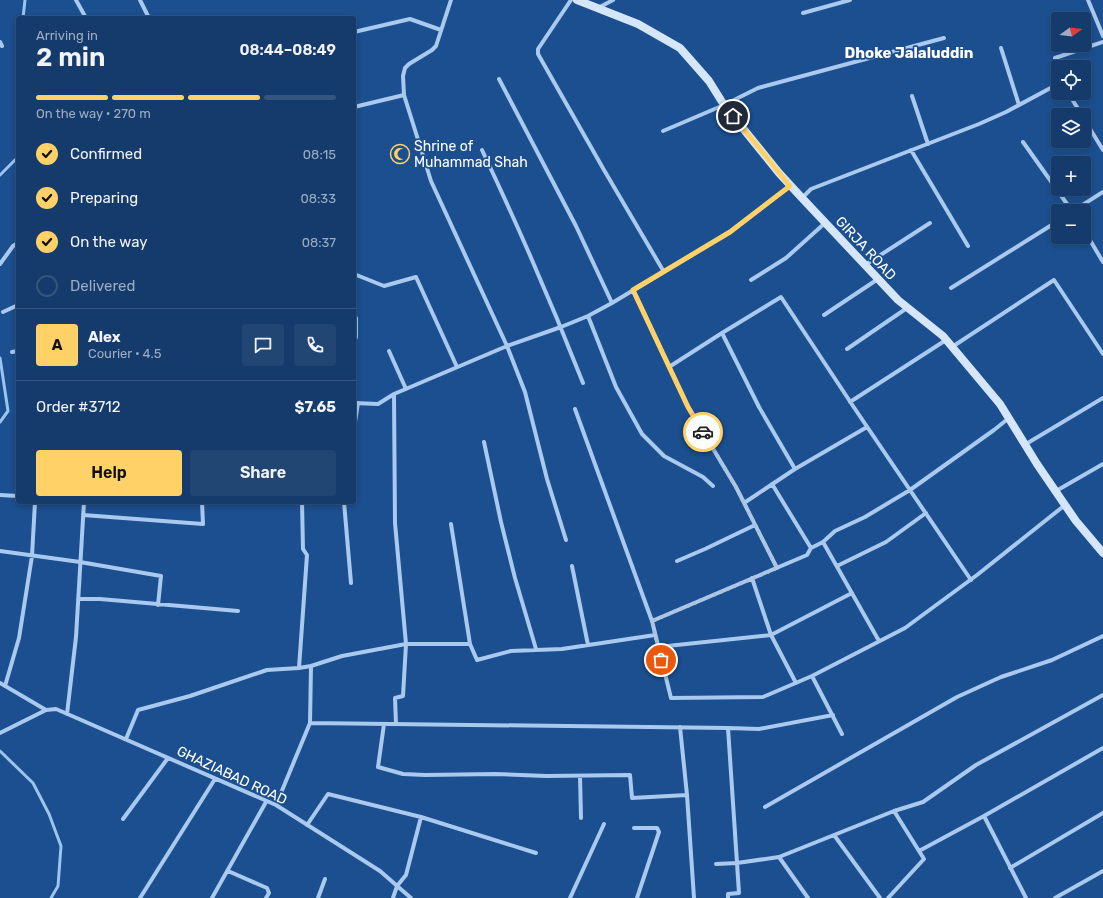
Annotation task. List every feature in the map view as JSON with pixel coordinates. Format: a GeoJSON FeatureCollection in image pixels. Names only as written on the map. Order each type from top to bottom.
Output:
{"type":"FeatureCollection","features":[{"type":"Feature","properties":{"kind":"main road","name":"GIRJA ROAD"},"geometry":{"type":"LineString","coordinates":[[578,0],[638,24],[680,48],[709,81],[724,105],[790,186],[898,300],[943,336],[1000,404],[1076,521],[1103,553]]}},
{"type":"Feature","properties":{"kind":"street"},"geometry":{"type":"LineString","coordinates":[[76,0],[85,16]]}},
{"type":"Feature","properties":{"kind":"street"},"geometry":{"type":"LineString","coordinates":[[140,0],[148,16]]}},
{"type":"Feature","properties":{"kind":"street"},"geometry":{"type":"LineString","coordinates":[[451,0],[436,46],[405,68],[402,76],[404,95],[431,181],[507,346],[526,392],[547,479],[566,540]]}},
{"type":"Feature","properties":{"kind":"street"},"geometry":{"type":"LineString","coordinates":[[571,0],[538,49],[538,54],[664,272]]}},
{"type":"Feature","properties":{"kind":"street"},"geometry":{"type":"LineString","coordinates":[[596,8],[613,0]]}},
{"type":"Feature","properties":{"kind":"street"},"geometry":{"type":"LineString","coordinates":[[803,13],[850,0]]}},
{"type":"Feature","properties":{"kind":"street"},"geometry":{"type":"LineString","coordinates":[[1088,0],[1103,36]]}},
{"type":"Feature","properties":{"kind":"street"},"geometry":{"type":"LineString","coordinates":[[356,32],[410,19],[442,30]]}},
{"type":"Feature","properties":{"kind":"street"},"geometry":{"type":"LineString","coordinates":[[663,131],[724,105],[758,88],[944,38]]}},
{"type":"Feature","properties":{"kind":"street"},"geometry":{"type":"LineString","coordinates":[[1055,58],[1103,42]]}},
{"type":"Feature","properties":{"kind":"street"},"geometry":{"type":"LineString","coordinates":[[1001,48],[1019,105]]}},
{"type":"Feature","properties":{"kind":"street"},"geometry":{"type":"LineString","coordinates":[[499,79],[576,226],[612,303]]}},
{"type":"Feature","properties":{"kind":"street"},"geometry":{"type":"LineString","coordinates":[[802,198],[811,189],[979,124],[1051,88]]}},
{"type":"Feature","properties":{"kind":"street"},"geometry":{"type":"LineString","coordinates":[[356,107],[404,95]]}},
{"type":"Feature","properties":{"kind":"street"},"geometry":{"type":"LineString","coordinates":[[912,96],[928,144]]}},
{"type":"Feature","properties":{"kind":"street"},"geometry":{"type":"LineString","coordinates":[[1091,130],[1103,150]]}},
{"type":"Feature","properties":{"kind":"street"},"geometry":{"type":"LineString","coordinates":[[1024,142],[1068,204]]}},
{"type":"Feature","properties":{"kind":"street"},"geometry":{"type":"LineString","coordinates":[[482,150],[561,327],[583,383]]}},
{"type":"Feature","properties":{"kind":"street"},"geometry":{"type":"LineString","coordinates":[[911,150],[968,246]]}},
{"type":"Feature","properties":{"kind":"street"},"geometry":{"type":"LineString","coordinates":[[356,403],[378,404],[394,394],[507,346],[588,316],[730,232],[790,186]]}},
{"type":"Feature","properties":{"kind":"street"},"geometry":{"type":"LineString","coordinates":[[1084,204],[1103,192]]}},
{"type":"Feature","properties":{"kind":"street"},"geometry":{"type":"LineString","coordinates":[[865,265],[930,223]]}},
{"type":"Feature","properties":{"kind":"street"},"geometry":{"type":"LineString","coordinates":[[751,280],[786,258],[826,224]]}},
{"type":"Feature","properties":{"kind":"street"},"geometry":{"type":"LineString","coordinates":[[951,288],[1051,225]]}},
{"type":"Feature","properties":{"kind":"street"},"geometry":{"type":"LineString","coordinates":[[1091,242],[1103,262]]}},
{"type":"Feature","properties":{"kind":"street"},"geometry":{"type":"LineString","coordinates":[[0,264],[13,246],[16,244]]}},
{"type":"Feature","properties":{"kind":"street"},"geometry":{"type":"LineString","coordinates":[[356,275],[384,286],[416,277],[457,367]]}},
{"type":"Feature","properties":{"kind":"street"},"geometry":{"type":"LineString","coordinates":[[824,315],[878,279]]}},
{"type":"Feature","properties":{"kind":"street"},"geometry":{"type":"LineString","coordinates":[[850,402],[1054,280],[1103,354]]}},
{"type":"Feature","properties":{"kind":"street"},"geometry":{"type":"LineString","coordinates":[[633,290],[688,407],[736,487],[777,568]]}},
{"type":"Feature","properties":{"kind":"street"},"geometry":{"type":"LineString","coordinates":[[669,367],[781,297],[850,402],[971,580]]}},
{"type":"Feature","properties":{"kind":"street"},"geometry":{"type":"LineString","coordinates":[[3,312],[16,306]]}},
{"type":"Feature","properties":{"kind":"street"},"geometry":{"type":"LineString","coordinates":[[847,349],[908,308]]}},
{"type":"Feature","properties":{"kind":"street"},"geometry":{"type":"LineString","coordinates":[[588,316],[616,387],[642,434],[664,456],[703,477],[713,486]]}},
{"type":"Feature","properties":{"kind":"street"},"geometry":{"type":"LineString","coordinates":[[356,318],[356,337]]}},
{"type":"Feature","properties":{"kind":"street"},"geometry":{"type":"LineString","coordinates":[[722,333],[760,407],[795,469]]}},
{"type":"Feature","properties":{"kind":"street"},"geometry":{"type":"LineString","coordinates":[[12,352],[16,351]]}},
{"type":"Feature","properties":{"kind":"street"},"geometry":{"type":"LineString","coordinates":[[389,351],[406,389]]}},
{"type":"Feature","properties":{"kind":"street"},"geometry":{"type":"LineString","coordinates":[[394,394],[395,523],[406,644],[403,696],[395,698],[396,724]]}},
{"type":"Feature","properties":{"kind":"street"},"geometry":{"type":"LineString","coordinates":[[1026,444],[1103,398]]}},
{"type":"Feature","properties":{"kind":"street"},"geometry":{"type":"LineString","coordinates":[[575,409],[652,621],[670,698],[763,697],[812,676],[905,628],[971,580],[1065,505]]}},
{"type":"Feature","properties":{"kind":"street"},"geometry":{"type":"LineString","coordinates":[[652,621],[807,555],[811,548],[824,542],[835,531],[865,517],[910,490],[1009,418]]}},
{"type":"Feature","properties":{"kind":"street"},"geometry":{"type":"LineString","coordinates":[[744,503],[795,469],[867,427]]}},
{"type":"Feature","properties":{"kind":"street"},"geometry":{"type":"LineString","coordinates":[[484,442],[503,529],[536,649]]}},
{"type":"Feature","properties":{"kind":"street"},"geometry":{"type":"LineString","coordinates":[[1056,491],[1103,464]]}},
{"type":"Feature","properties":{"kind":"street"},"geometry":{"type":"LineString","coordinates":[[772,484],[811,548]]}},
{"type":"Feature","properties":{"kind":"street"},"geometry":{"type":"LineString","coordinates":[[0,495],[16,496]]}},
{"type":"Feature","properties":{"kind":"street"},"geometry":{"type":"LineString","coordinates":[[5,686],[19,638],[32,556],[35,504]]}},
{"type":"Feature","properties":{"kind":"street"},"geometry":{"type":"LineString","coordinates":[[67,714],[76,637],[84,504]]}},
{"type":"Feature","properties":{"kind":"street"},"geometry":{"type":"LineString","coordinates":[[83,515],[203,524],[202,504]]}},
{"type":"Feature","properties":{"kind":"street"},"geometry":{"type":"LineString","coordinates":[[299,668],[307,555],[303,549],[302,504]]}},
{"type":"Feature","properties":{"kind":"street"},"geometry":{"type":"LineString","coordinates":[[344,504],[351,583]]}},
{"type":"Feature","properties":{"kind":"street"},"geometry":{"type":"LineString","coordinates":[[837,566],[886,542],[926,513]]}},
{"type":"Feature","properties":{"kind":"street"},"geometry":{"type":"LineString","coordinates":[[451,524],[470,644],[477,660],[511,651],[562,649],[655,635]]}},
{"type":"Feature","properties":{"kind":"street"},"geometry":{"type":"LineString","coordinates":[[677,561],[755,525]]}},
{"type":"Feature","properties":{"kind":"street"},"geometry":{"type":"LineString","coordinates":[[824,542],[880,641]]}},
{"type":"Feature","properties":{"kind":"street"},"geometry":{"type":"LineString","coordinates":[[0,552],[80,562],[161,576],[158,604]]}},
{"type":"Feature","properties":{"kind":"street"},"geometry":{"type":"LineString","coordinates":[[572,566],[588,645]]}},
{"type":"Feature","properties":{"kind":"street"},"geometry":{"type":"LineString","coordinates":[[752,578],[771,635],[796,683]]}},
{"type":"Feature","properties":{"kind":"street"},"geometry":{"type":"LineString","coordinates":[[658,647],[771,635],[852,593]]}},
{"type":"Feature","properties":{"kind":"street"},"geometry":{"type":"LineString","coordinates":[[78,599],[100,599],[238,611]]}},
{"type":"Feature","properties":{"kind":"street"},"geometry":{"type":"LineString","coordinates":[[765,807],[957,697],[1001,677],[1052,660],[1103,636]]}},
{"type":"Feature","properties":{"kind":"street"},"geometry":{"type":"LineString","coordinates":[[126,739],[138,710],[190,696],[267,670],[311,666],[342,656],[406,644],[470,644]]}},
{"type":"Feature","properties":{"kind":"street"},"geometry":{"type":"LineString","coordinates":[[276,805],[310,723],[311,666]]}},
{"type":"Feature","properties":{"kind":"street"},"geometry":{"type":"LineString","coordinates":[[812,676],[842,734]]}},
{"type":"Feature","properties":{"kind":"street"},"geometry":{"type":"LineString","coordinates":[[0,683],[46,710]]}},
{"type":"Feature","properties":{"kind":"street"},"geometry":{"type":"LineString","coordinates":[[716,864],[737,863],[780,857],[894,811],[923,802],[976,765],[1103,695]]}},
{"type":"Feature","properties":{"kind":"street","name":"GHAZIABAD ROAD"},"geometry":{"type":"LineString","coordinates":[[46,710],[51,708],[56,709],[266,802],[276,805],[380,871],[411,898]]}},
{"type":"Feature","properties":{"kind":"street"},"geometry":{"type":"LineString","coordinates":[[0,733],[46,710]]}},
{"type":"Feature","properties":{"kind":"street"},"geometry":{"type":"LineString","coordinates":[[310,723],[759,729],[833,715]]}},
{"type":"Feature","properties":{"kind":"street"},"geometry":{"type":"LineString","coordinates":[[384,724],[378,767],[403,774],[580,776],[630,775],[632,798],[687,795]]}},
{"type":"Feature","properties":{"kind":"street"},"geometry":{"type":"LineString","coordinates":[[680,727],[687,795],[694,898]]}},
{"type":"Feature","properties":{"kind":"street"},"geometry":{"type":"LineString","coordinates":[[728,728],[739,893],[728,894],[728,898]]}},
{"type":"Feature","properties":{"kind":"street"},"geometry":{"type":"LineString","coordinates":[[919,851],[984,816],[1103,748]]}},
{"type":"Feature","properties":{"kind":"street"},"geometry":{"type":"LineString","coordinates":[[124,819],[168,758]]}},
{"type":"Feature","properties":{"kind":"street"},"geometry":{"type":"LineString","coordinates":[[580,776],[581,818]]}},
{"type":"Feature","properties":{"kind":"street"},"geometry":{"type":"LineString","coordinates":[[140,898],[215,779]]}},
{"type":"Feature","properties":{"kind":"street"},"geometry":{"type":"LineString","coordinates":[[307,825],[328,794],[421,817],[536,853]]}},
{"type":"Feature","properties":{"kind":"street"},"geometry":{"type":"LineString","coordinates":[[212,898],[266,802]]}},
{"type":"Feature","properties":{"kind":"street"},"geometry":{"type":"LineString","coordinates":[[888,898],[924,859],[894,811]]}},
{"type":"Feature","properties":{"kind":"street"},"geometry":{"type":"LineString","coordinates":[[1010,868],[1103,813]]}},
{"type":"Feature","properties":{"kind":"street"},"geometry":{"type":"LineString","coordinates":[[984,816],[1026,898]]}},
{"type":"Feature","properties":{"kind":"street"},"geometry":{"type":"LineString","coordinates":[[393,898],[397,886],[406,875],[421,817]]}},
{"type":"Feature","properties":{"kind":"street"},"geometry":{"type":"LineString","coordinates":[[570,898],[604,824]]}},
{"type":"Feature","properties":{"kind":"street"},"geometry":{"type":"LineString","coordinates":[[634,828],[657,828],[659,832],[637,898]]}},
{"type":"Feature","properties":{"kind":"street"},"geometry":{"type":"LineString","coordinates":[[834,835],[880,898]]}},
{"type":"Feature","properties":{"kind":"street"},"geometry":{"type":"LineString","coordinates":[[780,857],[808,898]]}},
{"type":"Feature","properties":{"kind":"street"},"geometry":{"type":"LineString","coordinates":[[228,871],[267,888],[269,893],[266,898]]}},
{"type":"Feature","properties":{"kind":"street"},"geometry":{"type":"LineString","coordinates":[[1058,897],[1103,871]]}},
{"type":"Feature","properties":{"kind":"street"},"geometry":{"type":"LineString","coordinates":[[318,898],[325,879]]}},
{"type":"Feature","properties":{"kind":"waterway"},"geometry":{"type":"LineString","coordinates":[[23,16],[25,0]]}},
{"type":"Feature","properties":{"kind":"waterway"},"geometry":{"type":"LineString","coordinates":[[0,175],[16,159]]}},
{"type":"Feature","properties":{"kind":"waterway"},"geometry":{"type":"LineString","coordinates":[[0,358],[8,411],[0,422]]}},
{"type":"Feature","properties":{"kind":"waterway"},"geometry":{"type":"LineString","coordinates":[[0,751],[33,783],[49,814],[61,846],[58,886],[51,898]]}},
{"type":"Feature","properties":{"kind":"way so far"},"geometry":{"type":"LineString","coordinates":[[661,660],[652,621],[777,568],[736,487],[703,432]]}},
{"type":"Feature","properties":{"kind":"place","name":"Shrine of Muhammad Shah"},"geometry":{"type":"Point","coordinates":[400,154]}},
{"type":"Feature","properties":{"kind":"district","name":"Dhoke Jalaluddin"},"geometry":{"type":"Point","coordinates":[909,53]}},
{"type":"Feature","properties":{"kind":"route"},"geometry":{"type":"LineString","coordinates":[[703,432],[688,407],[633,290],[730,232],[790,186],[733,116]]}}]}
